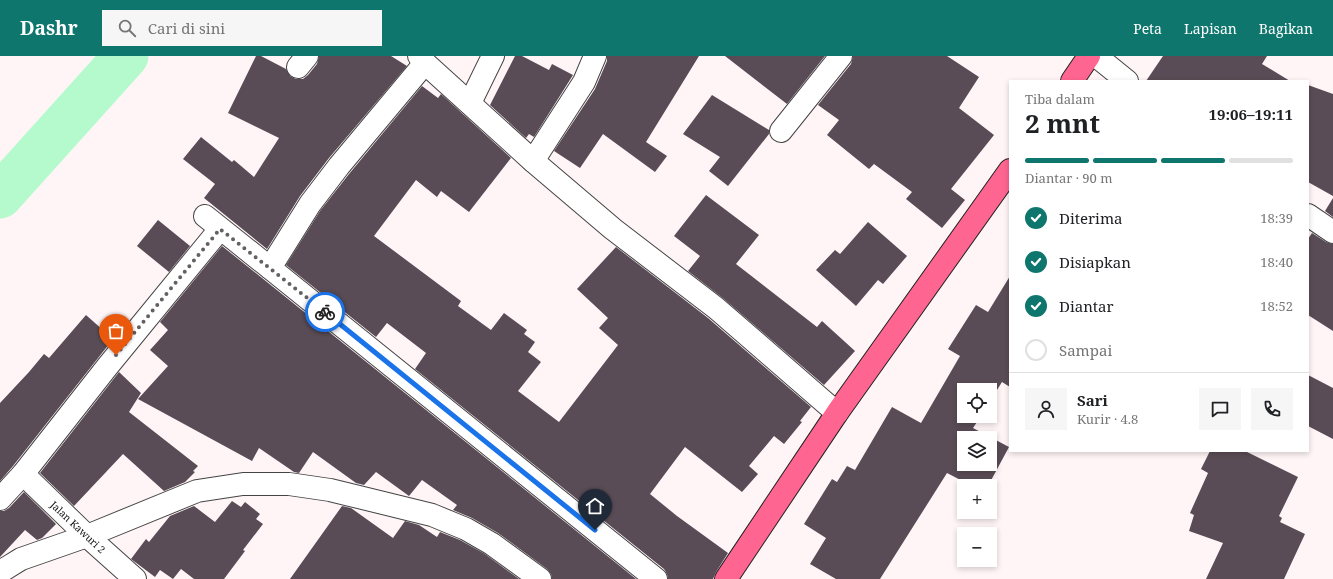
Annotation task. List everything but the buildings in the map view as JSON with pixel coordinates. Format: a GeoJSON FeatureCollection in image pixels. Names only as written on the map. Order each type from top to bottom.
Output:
{"type":"FeatureCollection","features":[{"type":"Feature","properties":{"kind":"main road"},"geometry":{"type":"LineString","coordinates":[[1073,80],[1089,56]]}},
{"type":"Feature","properties":{"kind":"main road"},"geometry":{"type":"LineString","coordinates":[[726,579],[837,413],[1009,171]]}},
{"type":"Feature","properties":{"kind":"street"},"geometry":{"type":"LineString","coordinates":[[470,103],[493,56]]}},
{"type":"Feature","properties":{"kind":"street"},"geometry":{"type":"LineString","coordinates":[[533,161],[584,82],[595,56]]}},
{"type":"Feature","properties":{"kind":"street"},"geometry":{"type":"LineString","coordinates":[[781,131],[841,56]]}},
{"type":"Feature","properties":{"kind":"street"},"geometry":{"type":"LineString","coordinates":[[1096,56],[1126,80]]}},
{"type":"Feature","properties":{"kind":"street"},"geometry":{"type":"LineString","coordinates":[[270,268],[310,204],[422,59],[533,161],[613,229],[716,308],[837,413]]}},
{"type":"Feature","properties":{"kind":"street"},"geometry":{"type":"LineString","coordinates":[[1309,216],[1333,232]]}},
{"type":"Feature","properties":{"kind":"street"},"geometry":{"type":"LineString","coordinates":[[0,499],[23,474],[107,367],[213,222],[656,579]]}},
{"type":"Feature","properties":{"kind":"street","name":"Jalan Kawuri 2"},"geometry":{"type":"LineString","coordinates":[[23,474],[86,536],[135,579]]}},
{"type":"Feature","properties":{"kind":"street"},"geometry":{"type":"LineString","coordinates":[[0,572],[21,559],[86,536],[197,491],[243,484],[289,484],[330,490],[432,514],[466,529],[492,544],[540,579]]}},
{"type":"Feature","properties":{"kind":"waterway"},"geometry":{"type":"LineString","coordinates":[[0,196],[126,56]]}},
{"type":"Feature","properties":{"kind":"way so far"},"geometry":{"type":"LineString","coordinates":[[116,355],[220,229],[325,312]]}},
{"type":"Feature","properties":{"kind":"route"},"geometry":{"type":"LineString","coordinates":[[325,312],[595,530]]}}]}
